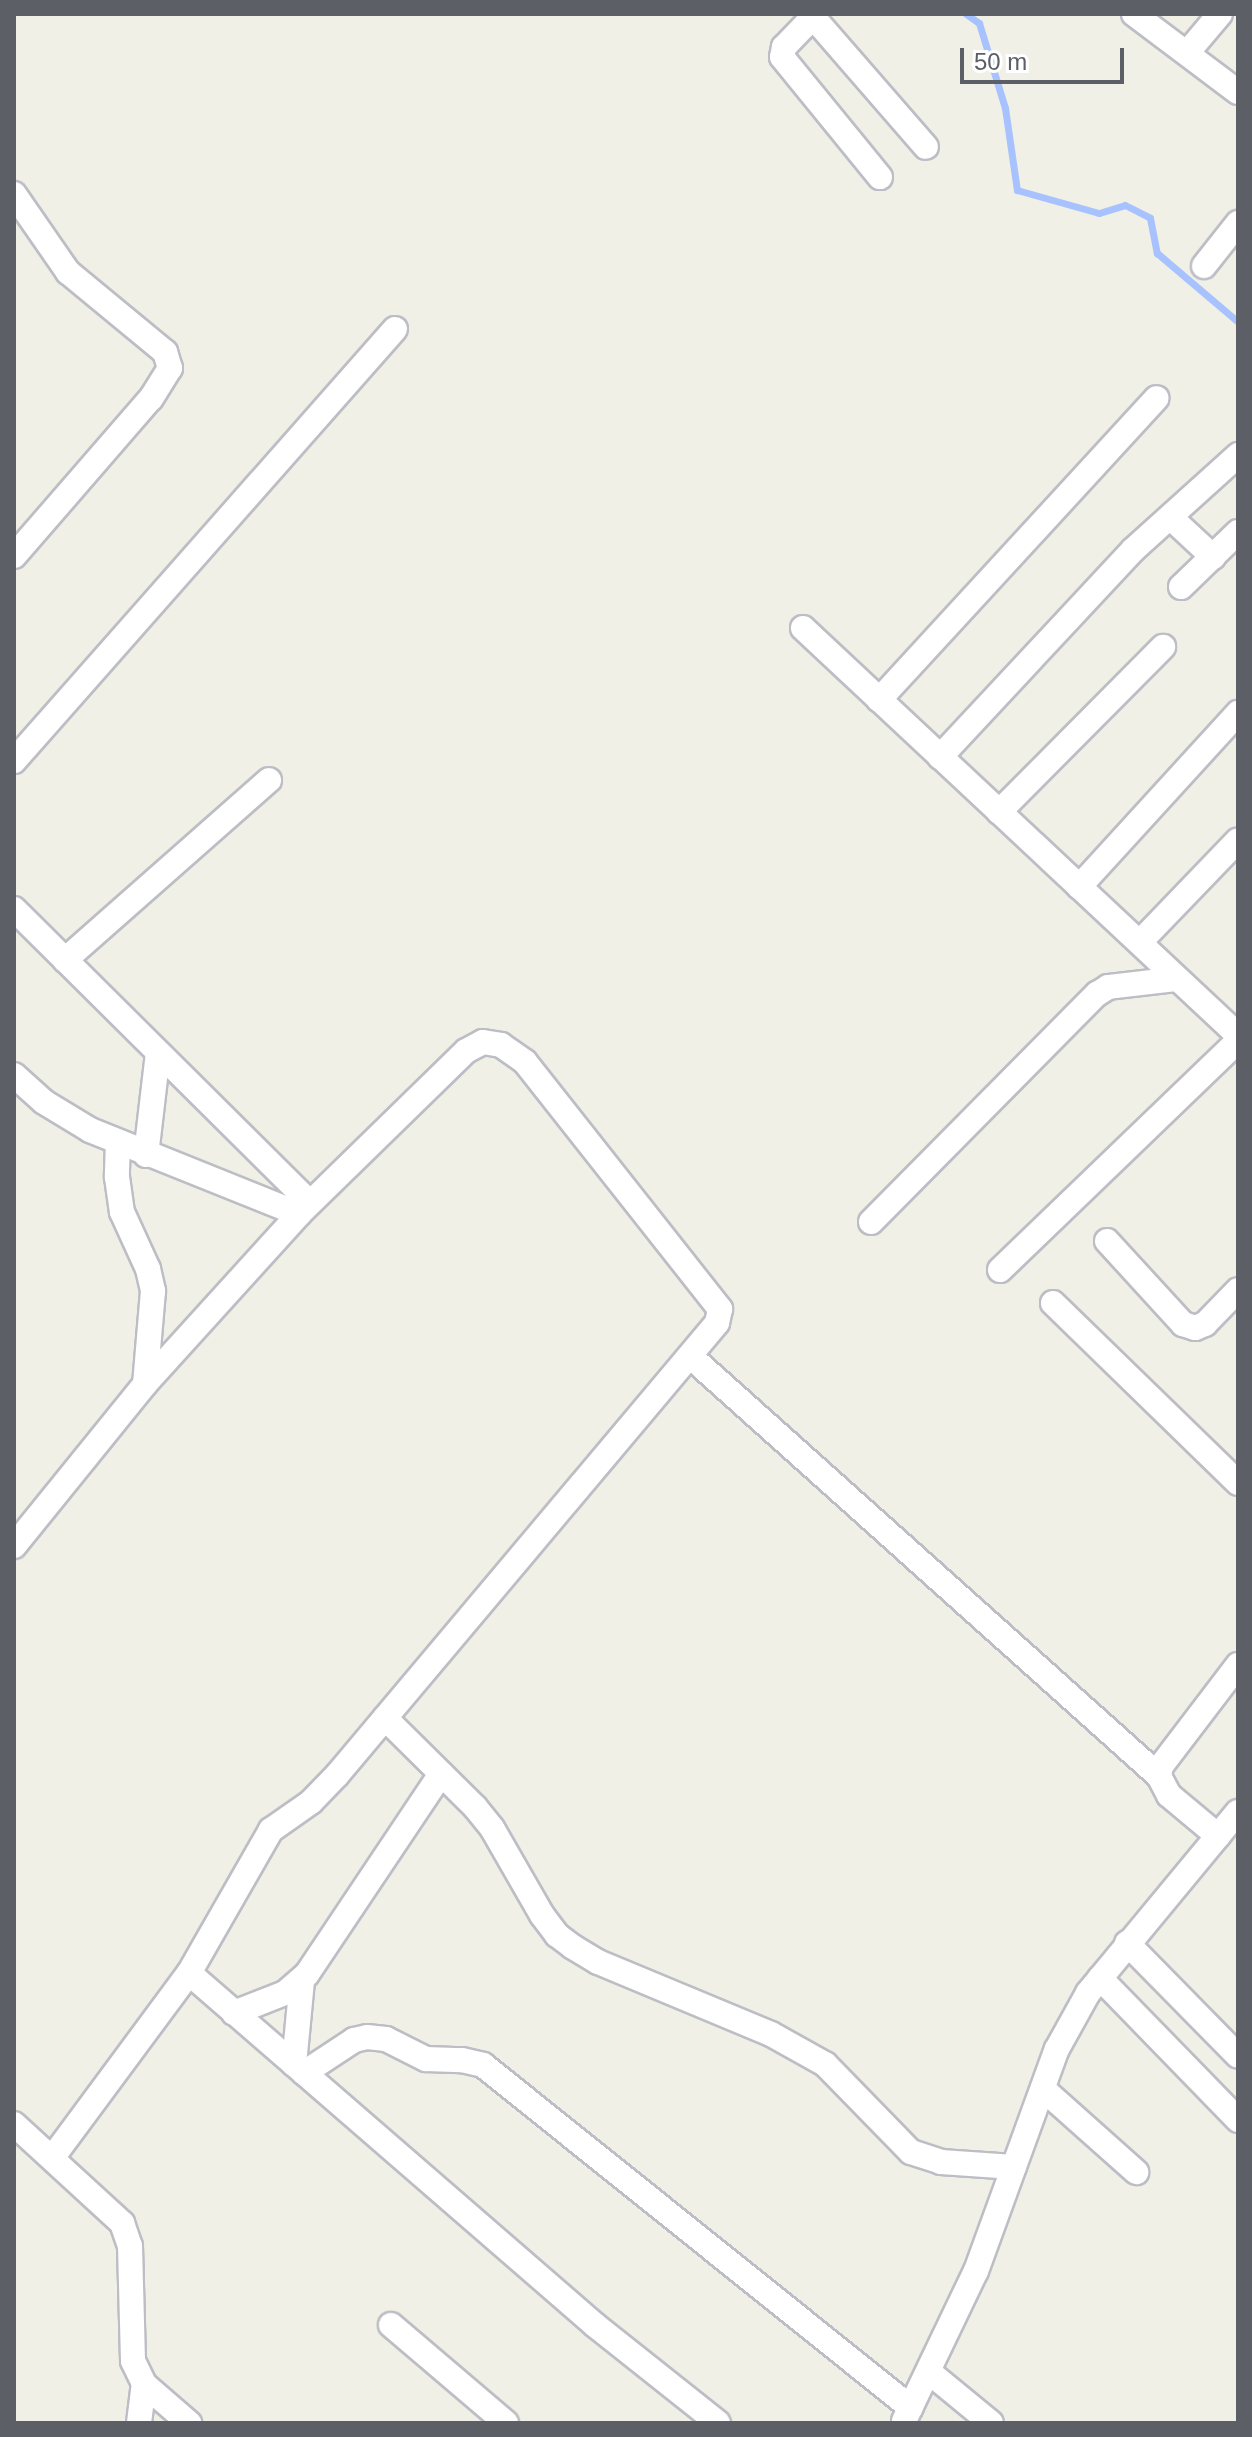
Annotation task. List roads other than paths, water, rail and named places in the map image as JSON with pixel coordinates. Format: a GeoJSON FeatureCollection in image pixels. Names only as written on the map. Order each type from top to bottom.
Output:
{"type":"FeatureCollection","features":[{"type":"Feature","properties":{"kind":"street"},"geometry":{"type":"LineString","coordinates":[[1134,14],[1238,92]]}},
{"type":"Feature","properties":{"kind":"street"},"geometry":{"type":"LineString","coordinates":[[1187,53],[1220,14]]}},
{"type":"Feature","properties":{"kind":"street"},"geometry":{"type":"LineString","coordinates":[[880,177],[782,57],[784,47],[814,15],[926,147]]}},
{"type":"Feature","properties":{"kind":"street"},"geometry":{"type":"LineString","coordinates":[[14,194],[68,272],[165,352],[170,368],[151,398],[14,556]]}},
{"type":"Feature","properties":{"kind":"street"},"geometry":{"type":"LineString","coordinates":[[1204,266],[1238,223]]}},
{"type":"Feature","properties":{"kind":"street"},"geometry":{"type":"LineString","coordinates":[[14,761],[395,329]]}},
{"type":"Feature","properties":{"kind":"street"},"geometry":{"type":"LineString","coordinates":[[879,700],[1157,398]]}},
{"type":"Feature","properties":{"kind":"street"},"geometry":{"type":"LineString","coordinates":[[940,757],[1133,550],[1238,455]]}},
{"type":"Feature","properties":{"kind":"street"},"geometry":{"type":"LineString","coordinates":[[1170,517],[1213,557]]}},
{"type":"Feature","properties":{"kind":"street"},"geometry":{"type":"LineString","coordinates":[[1181,587],[1238,532]]}},
{"type":"Feature","properties":{"kind":"street"},"geometry":{"type":"LineString","coordinates":[[803,628],[1140,942],[1238,1038],[1000,1270]]}},
{"type":"Feature","properties":{"kind":"street"},"geometry":{"type":"LineString","coordinates":[[999,812],[1163,647]]}},
{"type":"Feature","properties":{"kind":"street"},"geometry":{"type":"LineString","coordinates":[[1079,887],[1238,713]]}},
{"type":"Feature","properties":{"kind":"street"},"geometry":{"type":"LineString","coordinates":[[65,960],[269,780]]}},
{"type":"Feature","properties":{"kind":"street"},"geometry":{"type":"LineString","coordinates":[[1140,942],[1238,840]]}},
{"type":"Feature","properties":{"kind":"street"},"geometry":{"type":"LineString","coordinates":[[14,909],[158,1053],[304,1209]]}},
{"type":"Feature","properties":{"kind":"street"},"geometry":{"type":"LineString","coordinates":[[871,1222],[1097,994],[1108,987],[1177,979]]}},
{"type":"Feature","properties":{"kind":"street"},"geometry":{"type":"LineString","coordinates":[[14,1546],[145,1384],[304,1209],[466,1051],[483,1042],[501,1045],[525,1062],[717,1303],[721,1316],[717,1323],[385,1718],[323,1791],[271,1830],[189,1973],[52,2158]]}},
{"type":"Feature","properties":{"kind":"street"},"geometry":{"type":"LineString","coordinates":[[146,1155],[158,1053]]}},
{"type":"Feature","properties":{"kind":"street"},"geometry":{"type":"LineString","coordinates":[[14,1075],[64,1115],[146,1155],[304,1209]]}},
{"type":"Feature","properties":{"kind":"street"},"geometry":{"type":"LineString","coordinates":[[118,1142],[120,1203],[153,1291],[145,1384]]}},
{"type":"Feature","properties":{"kind":"street"},"geometry":{"type":"LineString","coordinates":[[1107,1241],[1183,1324],[1195,1328],[1205,1324],[1238,1290]]}},
{"type":"Feature","properties":{"kind":"street"},"geometry":{"type":"LineString","coordinates":[[1053,1303],[1238,1483]]}},
{"type":"Feature","properties":{"kind":"street"},"geometry":{"type":"LineString","coordinates":[[690,1356],[1159,1776],[1169,1795],[1218,1836]]}},
{"type":"Feature","properties":{"kind":"street"},"geometry":{"type":"LineString","coordinates":[[1159,1776],[1161,1766],[1238,1665]]}},
{"type":"Feature","properties":{"kind":"street"},"geometry":{"type":"LineString","coordinates":[[385,1718],[492,1828],[542,1915],[557,1935],[573,1947],[598,1962],[771,2034],[825,2064],[911,2152],[941,2162],[1014,2167]]}},
{"type":"Feature","properties":{"kind":"street"},"geometry":{"type":"LineString","coordinates":[[234,2013],[285,1993],[302,1981],[441,1774]]}},
{"type":"Feature","properties":{"kind":"street"},"geometry":{"type":"LineString","coordinates":[[299,2068],[354,2040],[367,2037],[386,2039],[426,2059],[462,2060],[483,2065],[907,2416],[976,2271],[1057,2049],[1100,1978],[1238,1812]]}},
{"type":"Feature","properties":{"kind":"street"},"geometry":{"type":"LineString","coordinates":[[1127,1943],[1238,2056]]}},
{"type":"Feature","properties":{"kind":"street"},"geometry":{"type":"LineString","coordinates":[[189,1973],[595,2325],[718,2423]]}},
{"type":"Feature","properties":{"kind":"street"},"geometry":{"type":"LineString","coordinates":[[1100,1978],[1238,2120]]}},
{"type":"Feature","properties":{"kind":"street"},"geometry":{"type":"LineString","coordinates":[[299,2068],[302,1981]]}},
{"type":"Feature","properties":{"kind":"street"},"geometry":{"type":"LineString","coordinates":[[1043,2089],[1136,2172]]}},
{"type":"Feature","properties":{"kind":"street"},"geometry":{"type":"LineString","coordinates":[[14,2124],[112,2211],[128,2234],[133,2361],[144,2384],[189,2423]]}},
{"type":"Feature","properties":{"kind":"street"},"geometry":{"type":"LineString","coordinates":[[391,2325],[506,2423]]}},
{"type":"Feature","properties":{"kind":"street"},"geometry":{"type":"LineString","coordinates":[[929,2372],[991,2423]]}},
{"type":"Feature","properties":{"kind":"street"},"geometry":{"type":"LineString","coordinates":[[139,2423],[144,2384]]}},
{"type":"Feature","properties":{"kind":"waterway"},"geometry":{"type":"LineString","coordinates":[[966,14],[979,23],[1005,108],[1017,190],[1099,213],[1125,205],[1150,218],[1157,253],[1238,322]]}}]}
